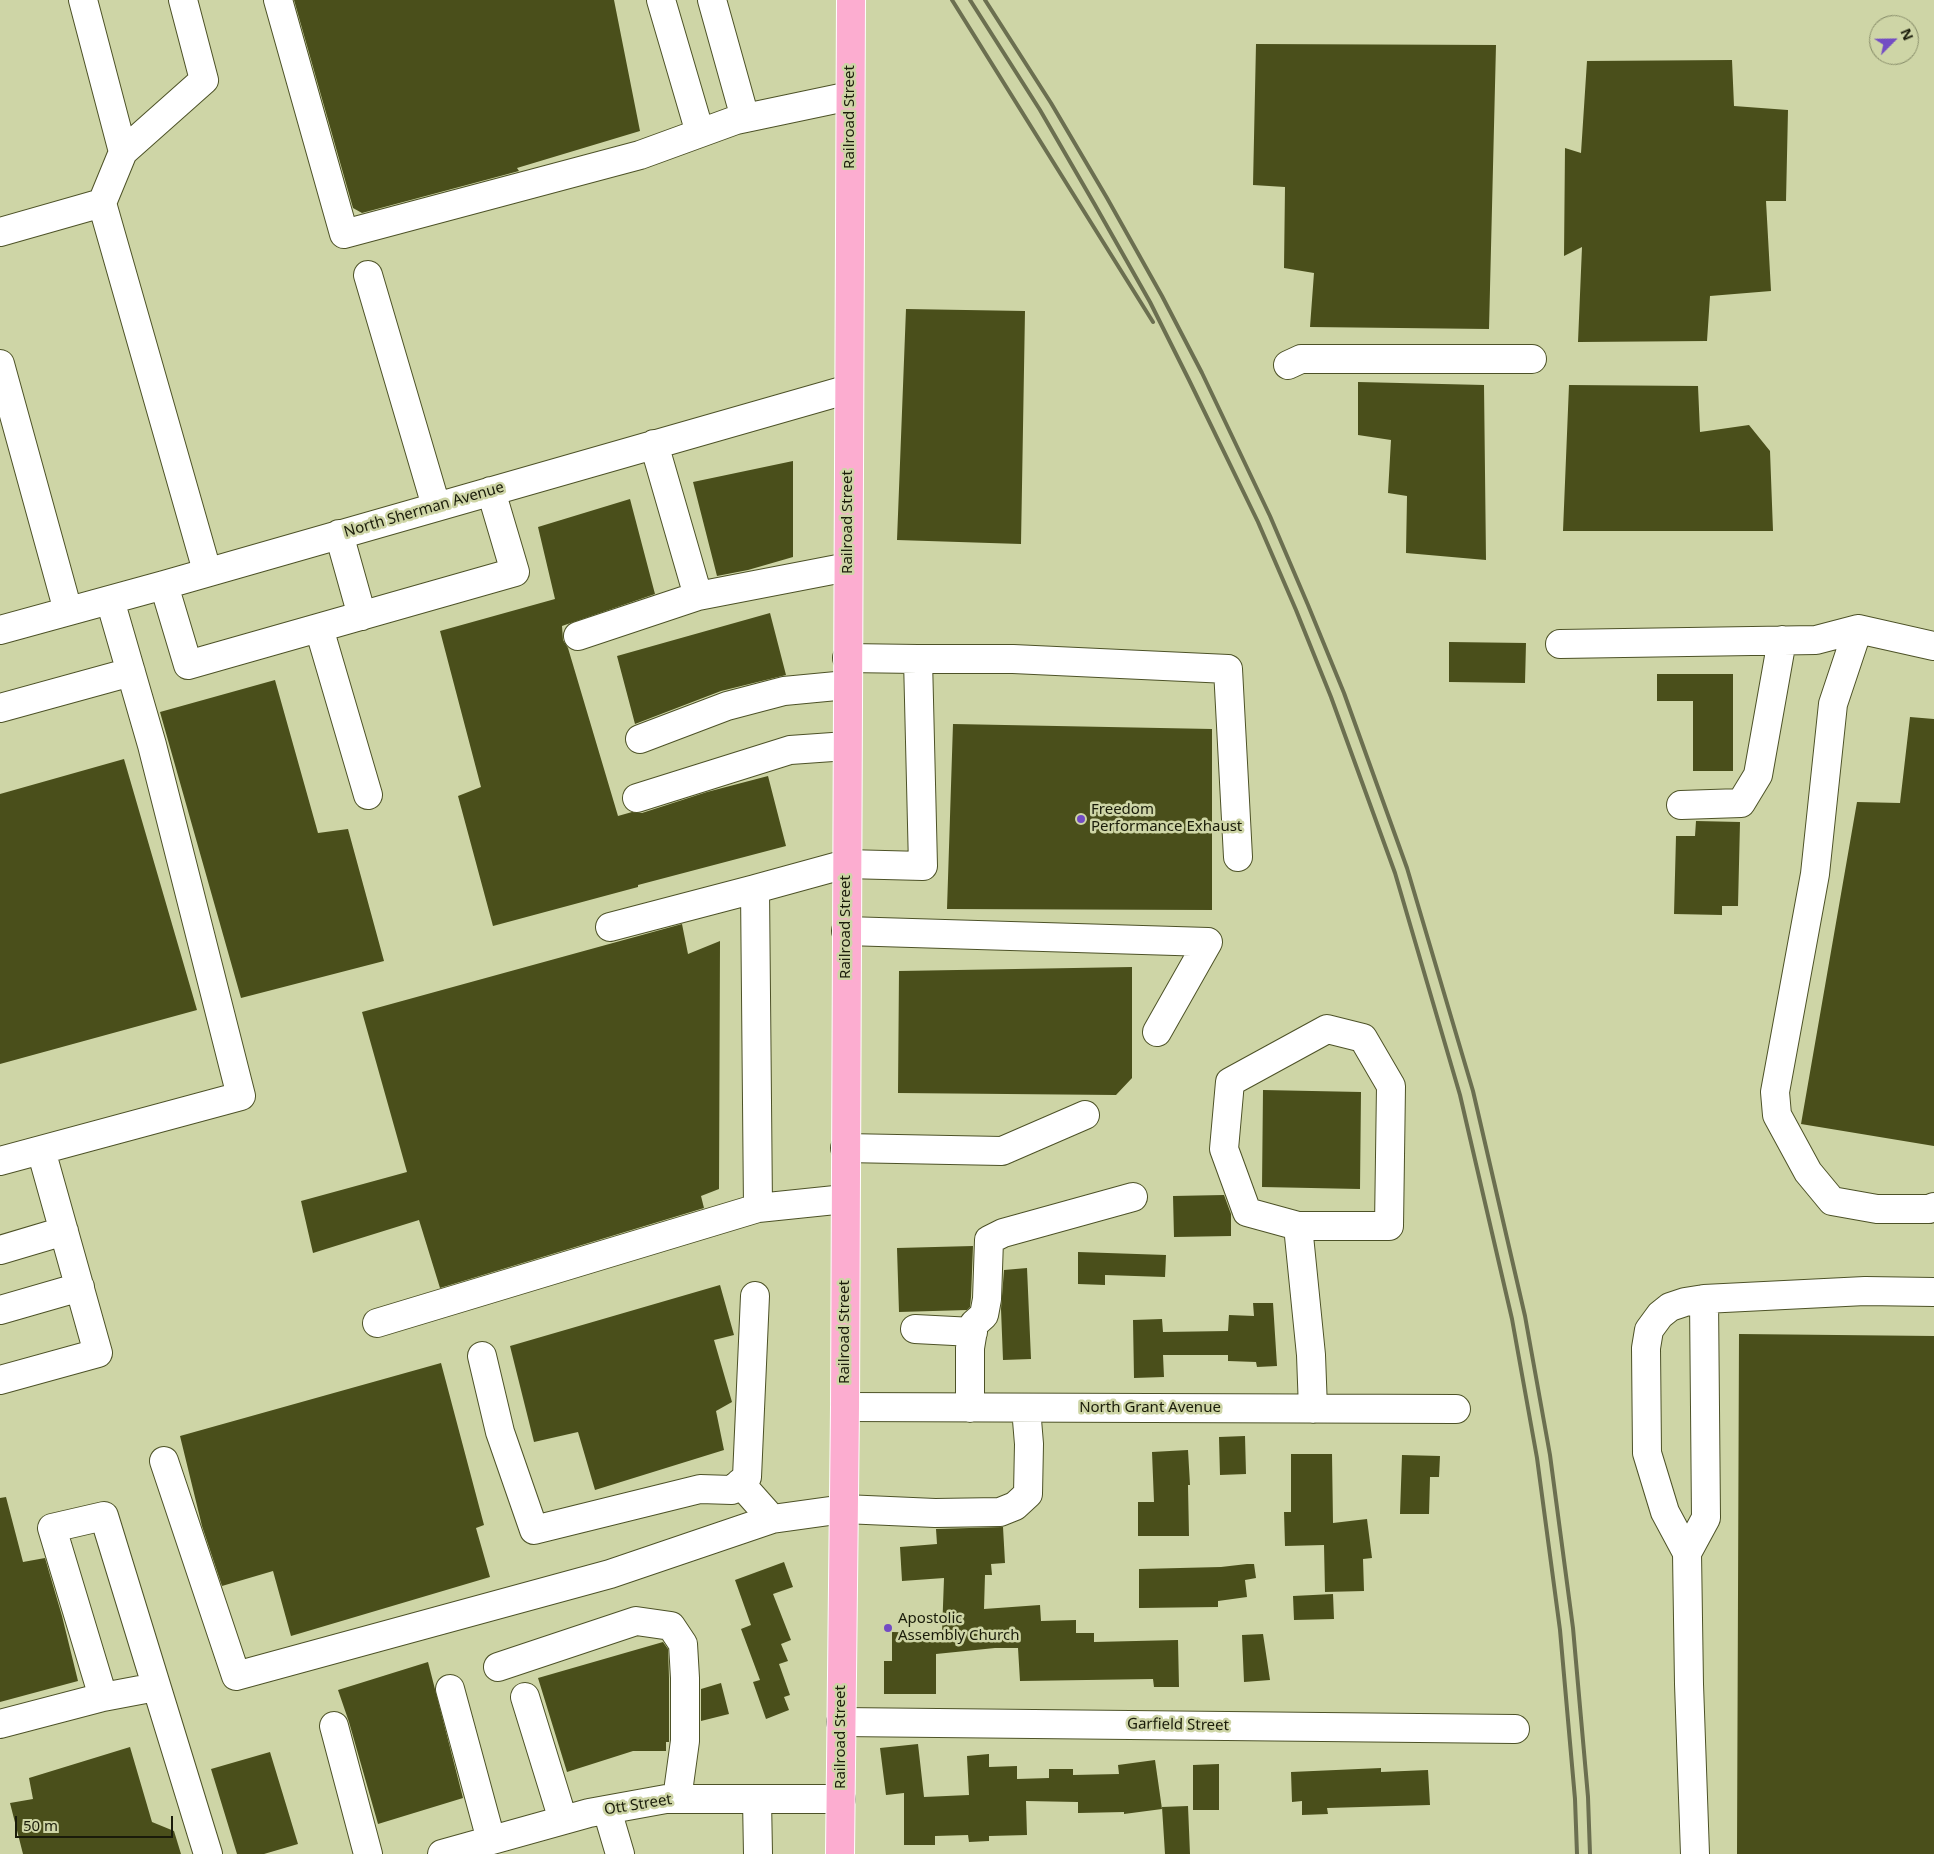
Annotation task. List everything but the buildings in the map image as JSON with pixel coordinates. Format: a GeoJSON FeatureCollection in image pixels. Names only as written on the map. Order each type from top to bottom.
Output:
{"type":"FeatureCollection","features":[{"type":"Feature","properties":{"kind":"main road","name":"Railroad Street"},"geometry":{"type":"LineString","coordinates":[[840,1854],[845,1407],[851,0]]}},
{"type":"Feature","properties":{"kind":"street"},"geometry":{"type":"LineString","coordinates":[[83,0],[123,152]]}},
{"type":"Feature","properties":{"kind":"street"},"geometry":{"type":"LineString","coordinates":[[183,0],[204,80],[123,152],[102,203],[207,571]]}},
{"type":"Feature","properties":{"kind":"street"},"geometry":{"type":"LineString","coordinates":[[278,0],[344,234],[640,156],[745,118],[850,96]]}},
{"type":"Feature","properties":{"kind":"street"},"geometry":{"type":"LineString","coordinates":[[660,0],[700,134]]}},
{"type":"Feature","properties":{"kind":"street"},"geometry":{"type":"LineString","coordinates":[[712,0],[745,118]]}},
{"type":"Feature","properties":{"kind":"street"},"geometry":{"type":"LineString","coordinates":[[0,232],[102,203]]}},
{"type":"Feature","properties":{"kind":"street"},"geometry":{"type":"LineString","coordinates":[[368,275],[436,506]]}},
{"type":"Feature","properties":{"kind":"street"},"geometry":{"type":"LineString","coordinates":[[1288,365],[1301,359],[1532,359]]}},
{"type":"Feature","properties":{"kind":"street"},"geometry":{"type":"LineString","coordinates":[[0,364],[68,611]]}},
{"type":"Feature","properties":{"kind":"street","name":"North Sherman Avenue"},"geometry":{"type":"LineString","coordinates":[[0,630],[849,389]]}},
{"type":"Feature","properties":{"kind":"street"},"geometry":{"type":"LineString","coordinates":[[654,444],[698,596]]}},
{"type":"Feature","properties":{"kind":"street"},"geometry":{"type":"LineString","coordinates":[[164,585],[188,665],[362,616],[515,572],[492,491]]}},
{"type":"Feature","properties":{"kind":"street"},"geometry":{"type":"LineString","coordinates":[[339,534],[362,616]]}},
{"type":"Feature","properties":{"kind":"street"},"geometry":{"type":"LineString","coordinates":[[578,636],[698,596],[848,567]]}},
{"type":"Feature","properties":{"kind":"street"},"geometry":{"type":"LineString","coordinates":[[0,1161],[241,1096],[152,745],[110,600]]}},
{"type":"Feature","properties":{"kind":"street"},"geometry":{"type":"LineString","coordinates":[[319,628],[368,795]]}},
{"type":"Feature","properties":{"kind":"street"},"geometry":{"type":"LineString","coordinates":[[1858,629],[1833,704],[1815,874],[1775,1092],[1777,1114],[1808,1172],[1832,1201],[1877,1209],[1929,1209],[1934,1207]]}},
{"type":"Feature","properties":{"kind":"street"},"geometry":{"type":"LineString","coordinates":[[1560,644],[1816,640],[1858,629],[1934,646]]}},
{"type":"Feature","properties":{"kind":"street"},"geometry":{"type":"LineString","coordinates":[[1681,805],[1741,803],[1758,775],[1782,640]]}},
{"type":"Feature","properties":{"kind":"street"},"geometry":{"type":"LineString","coordinates":[[847,658],[1013,659],[1228,669],[1238,858]]}},
{"type":"Feature","properties":{"kind":"street"},"geometry":{"type":"LineString","coordinates":[[610,927],[846,864],[923,866],[918,659]]}},
{"type":"Feature","properties":{"kind":"street"},"geometry":{"type":"LineString","coordinates":[[0,708],[130,672]]}},
{"type":"Feature","properties":{"kind":"street"},"geometry":{"type":"LineString","coordinates":[[640,738],[727,706],[784,691],[847,685]]}},
{"type":"Feature","properties":{"kind":"street"},"geometry":{"type":"LineString","coordinates":[[637,798],[790,750],[847,746]]}},
{"type":"Feature","properties":{"kind":"street"},"geometry":{"type":"LineString","coordinates":[[755,889],[758,1208]]}},
{"type":"Feature","properties":{"kind":"street"},"geometry":{"type":"LineString","coordinates":[[846,931],[1208,942],[1157,1032]]}},
{"type":"Feature","properties":{"kind":"street"},"geometry":{"type":"LineString","coordinates":[[1327,1029],[1362,1038],[1391,1086],[1389,1226],[1298,1226],[1247,1212],[1224,1149],[1230,1082],[1327,1029]]}},
{"type":"Feature","properties":{"kind":"street"},"geometry":{"type":"LineString","coordinates":[[845,1148],[1002,1151],[1084,1115]]}},
{"type":"Feature","properties":{"kind":"street"},"geometry":{"type":"LineString","coordinates":[[0,1380],[98,1353],[41,1150]]}},
{"type":"Feature","properties":{"kind":"street"},"geometry":{"type":"LineString","coordinates":[[970,1408],[970,1348],[974,1324],[984,1315],[987,1299],[989,1240],[1002,1233],[1133,1198]]}},
{"type":"Feature","properties":{"kind":"street"},"geometry":{"type":"LineString","coordinates":[[377,1323],[758,1208],[845,1199]]}},
{"type":"Feature","properties":{"kind":"street"},"geometry":{"type":"LineString","coordinates":[[1298,1226],[1311,1355],[1312,1409]]}},
{"type":"Feature","properties":{"kind":"street"},"geometry":{"type":"LineString","coordinates":[[0,1250],[64,1231]]}},
{"type":"Feature","properties":{"kind":"street"},"geometry":{"type":"LineString","coordinates":[[0,1310],[80,1287]]}},
{"type":"Feature","properties":{"kind":"street"},"geometry":{"type":"LineString","coordinates":[[1695,1854],[1687,1553],[1665,1512],[1647,1453],[1646,1348],[1649,1330],[1660,1314],[1685,1302],[1865,1291],[1934,1292]]}},
{"type":"Feature","properties":{"kind":"street"},"geometry":{"type":"LineString","coordinates":[[482,1356],[500,1432],[534,1530],[700,1489],[732,1490],[747,1477],[755,1296]]}},
{"type":"Feature","properties":{"kind":"street"},"geometry":{"type":"LineString","coordinates":[[1687,1553],[1706,1518],[1704,1300]]}},
{"type":"Feature","properties":{"kind":"street"},"geometry":{"type":"LineString","coordinates":[[915,1330],[973,1332]]}},
{"type":"Feature","properties":{"kind":"street","name":"North Grant Avenue"},"geometry":{"type":"LineString","coordinates":[[845,1407],[1456,1409]]}},
{"type":"Feature","properties":{"kind":"street"},"geometry":{"type":"LineString","coordinates":[[164,1461],[236,1676],[610,1574],[772,1520],[844,1510],[935,1513],[1000,1512],[1015,1506],[1028,1494],[1029,1444],[1026,1408]]}},
{"type":"Feature","properties":{"kind":"street"},"geometry":{"type":"LineString","coordinates":[[740,1483],[772,1520]]}},
{"type":"Feature","properties":{"kind":"street"},"geometry":{"type":"LineString","coordinates":[[103,1697],[52,1528],[104,1516],[208,1854]]}},
{"type":"Feature","properties":{"kind":"street"},"geometry":{"type":"LineString","coordinates":[[498,1667],[636,1621],[671,1626],[683,1644],[685,1678],[685,1742],[676,1799]]}},
{"type":"Feature","properties":{"kind":"street"},"geometry":{"type":"LineString","coordinates":[[0,1724],[103,1697],[156,1687]]}},
{"type":"Feature","properties":{"kind":"street"},"geometry":{"type":"LineString","coordinates":[[450,1689],[491,1840]]}},
{"type":"Feature","properties":{"kind":"street"},"geometry":{"type":"LineString","coordinates":[[525,1697],[563,1820]]}},
{"type":"Feature","properties":{"kind":"street","name":"Garfield Street"},"geometry":{"type":"LineString","coordinates":[[841,1722],[1515,1728]]}},
{"type":"Feature","properties":{"kind":"street"},"geometry":{"type":"LineString","coordinates":[[334,1726],[368,1854]]}},
{"type":"Feature","properties":{"kind":"street","name":"Ott Street"},"geometry":{"type":"LineString","coordinates":[[442,1854],[563,1820],[666,1799],[841,1799]]}},
{"type":"Feature","properties":{"kind":"street"},"geometry":{"type":"LineString","coordinates":[[757,1799],[758,1854]]}},
{"type":"Feature","properties":{"kind":"street"},"geometry":{"type":"LineString","coordinates":[[607,1810],[620,1854]]}},
{"type":"Feature","properties":{"kind":"railway"},"geometry":{"type":"LineString","coordinates":[[952,0],[1153,322]]}},
{"type":"Feature","properties":{"kind":"railway"},"geometry":{"type":"LineString","coordinates":[[970,0],[1040,110],[1095,205],[1150,302],[1189,380],[1258,522],[1296,610],[1331,697],[1395,873],[1460,1095],[1512,1319],[1537,1458],[1560,1630],[1575,1799],[1577,1854]]}},
{"type":"Feature","properties":{"kind":"railway"},"geometry":{"type":"LineString","coordinates":[[985,0],[1051,103],[1107,198],[1162,296],[1202,373],[1270,516],[1308,605],[1344,693],[1407,868],[1473,1091],[1525,1316],[1550,1455],[1573,1628],[1588,1797],[1590,1854]]}},
{"type":"Feature","properties":{"kind":"place","name":"Freedom Performance Exhaust"},"geometry":{"type":"Point","coordinates":[1081,819]}},
{"type":"Feature","properties":{"kind":"place","name":"Apostolic Assembly Church"},"geometry":{"type":"Point","coordinates":[888,1628]}}]}
